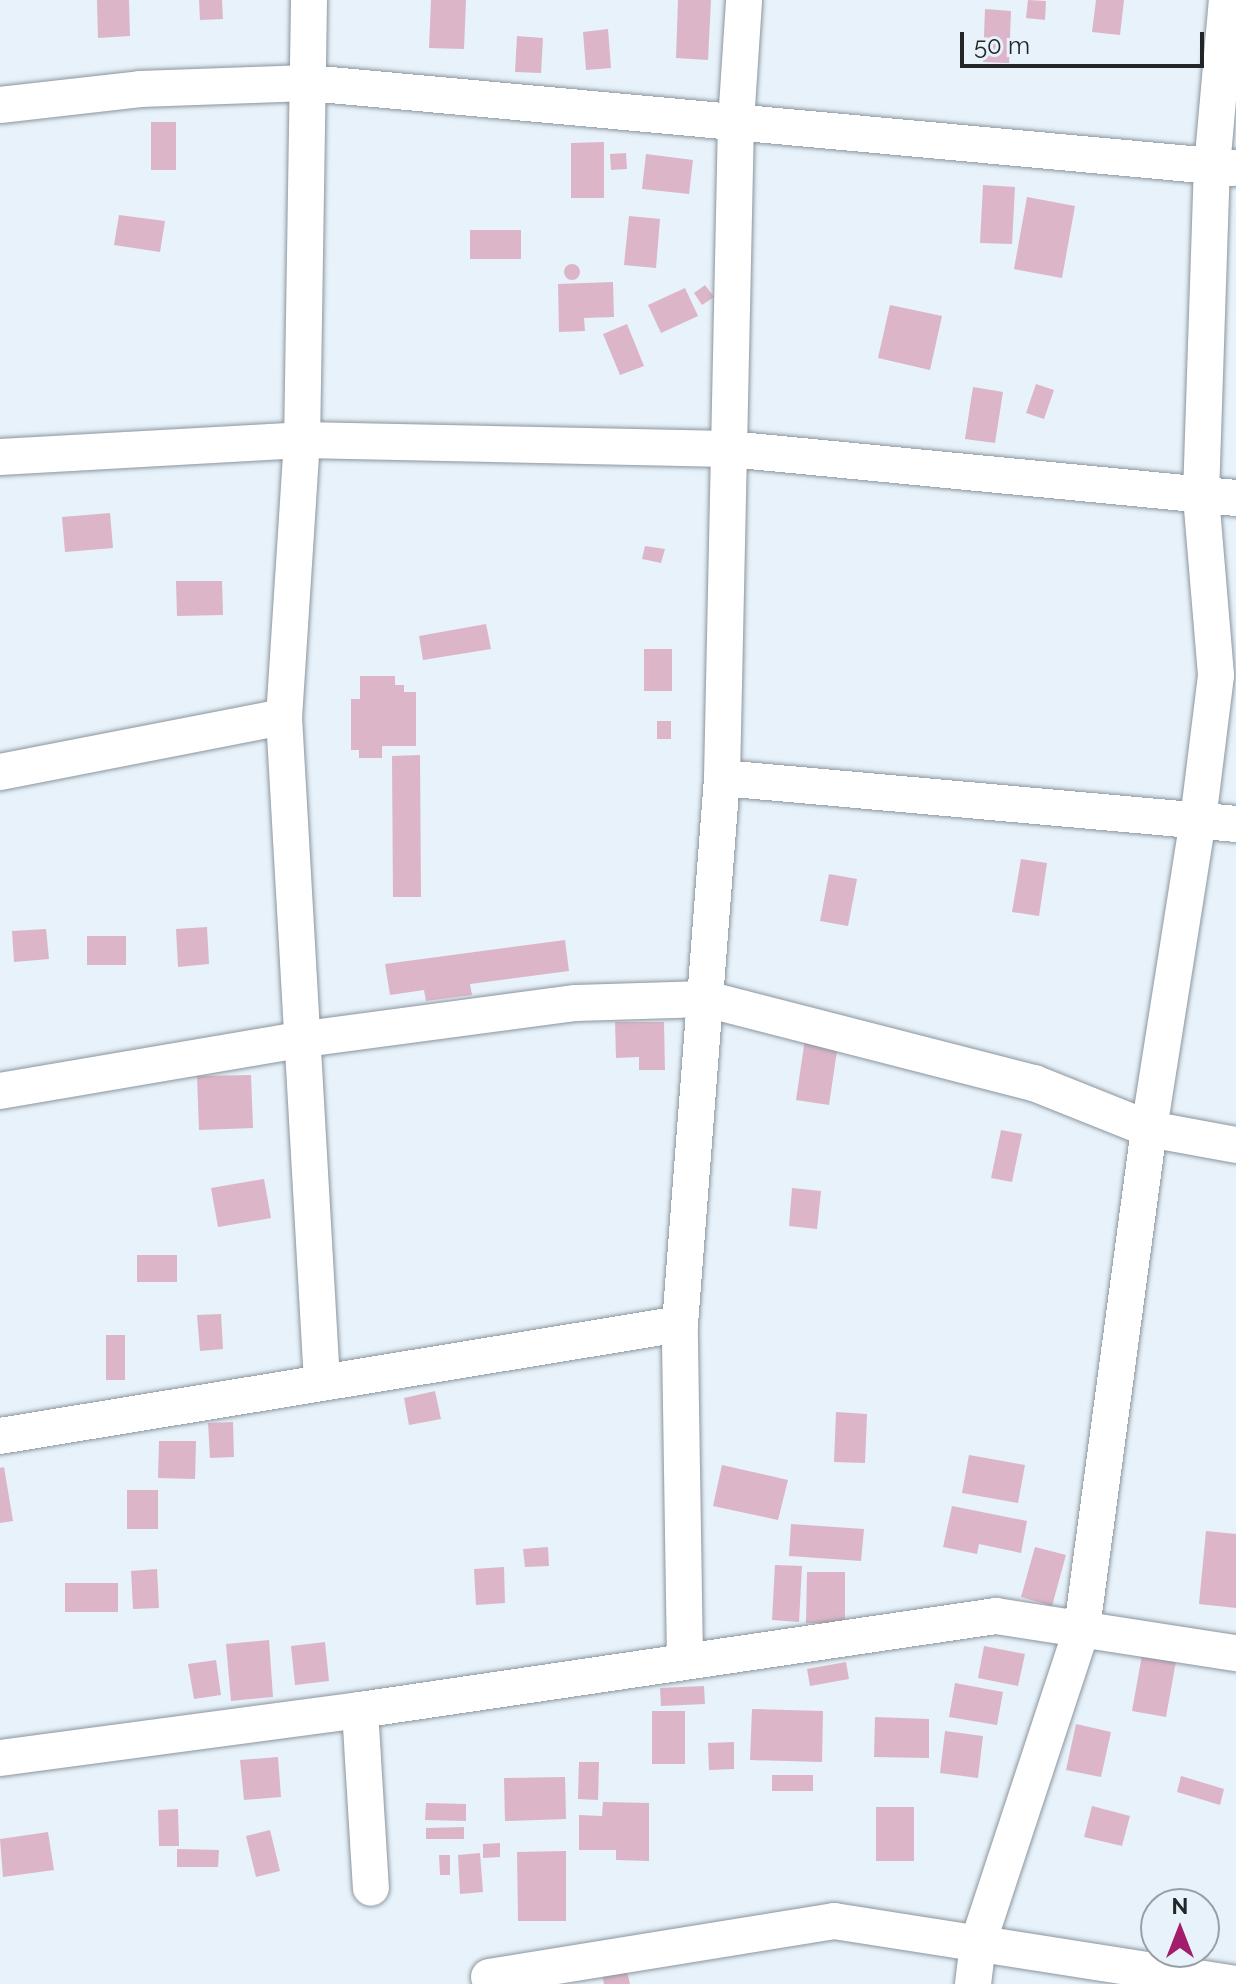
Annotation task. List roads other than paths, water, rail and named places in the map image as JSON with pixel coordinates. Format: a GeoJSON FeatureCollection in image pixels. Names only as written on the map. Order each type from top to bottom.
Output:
{"type":"FeatureCollection","features":[{"type":"Feature","properties":{"kind":"street"},"geometry":{"type":"LineString","coordinates":[[309,0],[302,440],[284,717],[305,1039],[322,1382]]}},
{"type":"Feature","properties":{"kind":"street"},"geometry":{"type":"LineString","coordinates":[[685,1660],[680,1324],[722,778],[736,122],[744,0]]}},
{"type":"Feature","properties":{"kind":"street"},"geometry":{"type":"LineString","coordinates":[[973,1984],[978,1943],[1082,1628],[1149,1129],[1198,820],[1216,675],[1201,495],[1224,167],[1227,0]]}},
{"type":"Feature","properties":{"kind":"street"},"geometry":{"type":"LineString","coordinates":[[0,105],[140,89],[309,83],[1224,167]]}},
{"type":"Feature","properties":{"kind":"street"},"geometry":{"type":"LineString","coordinates":[[0,457],[302,440],[729,449],[1236,498]]}},
{"type":"Feature","properties":{"kind":"street"},"geometry":{"type":"LineString","coordinates":[[0,772],[284,717]]}},
{"type":"Feature","properties":{"kind":"street"},"geometry":{"type":"LineString","coordinates":[[722,778],[1236,824]]}},
{"type":"Feature","properties":{"kind":"street"},"geometry":{"type":"LineString","coordinates":[[0,1091],[305,1039],[576,1003],[706,999],[1034,1083],[1149,1129],[1236,1145]]}},
{"type":"Feature","properties":{"kind":"street"},"geometry":{"type":"LineString","coordinates":[[0,1436],[680,1324]]}},
{"type":"Feature","properties":{"kind":"street"},"geometry":{"type":"LineString","coordinates":[[0,1758],[360,1710],[996,1616],[1236,1653]]}},
{"type":"Feature","properties":{"kind":"street"},"geometry":{"type":"LineString","coordinates":[[360,1710],[371,1888]]}},
{"type":"Feature","properties":{"kind":"street"},"geometry":{"type":"LineString","coordinates":[[489,1977],[834,1921],[1236,1984]]}}]}
